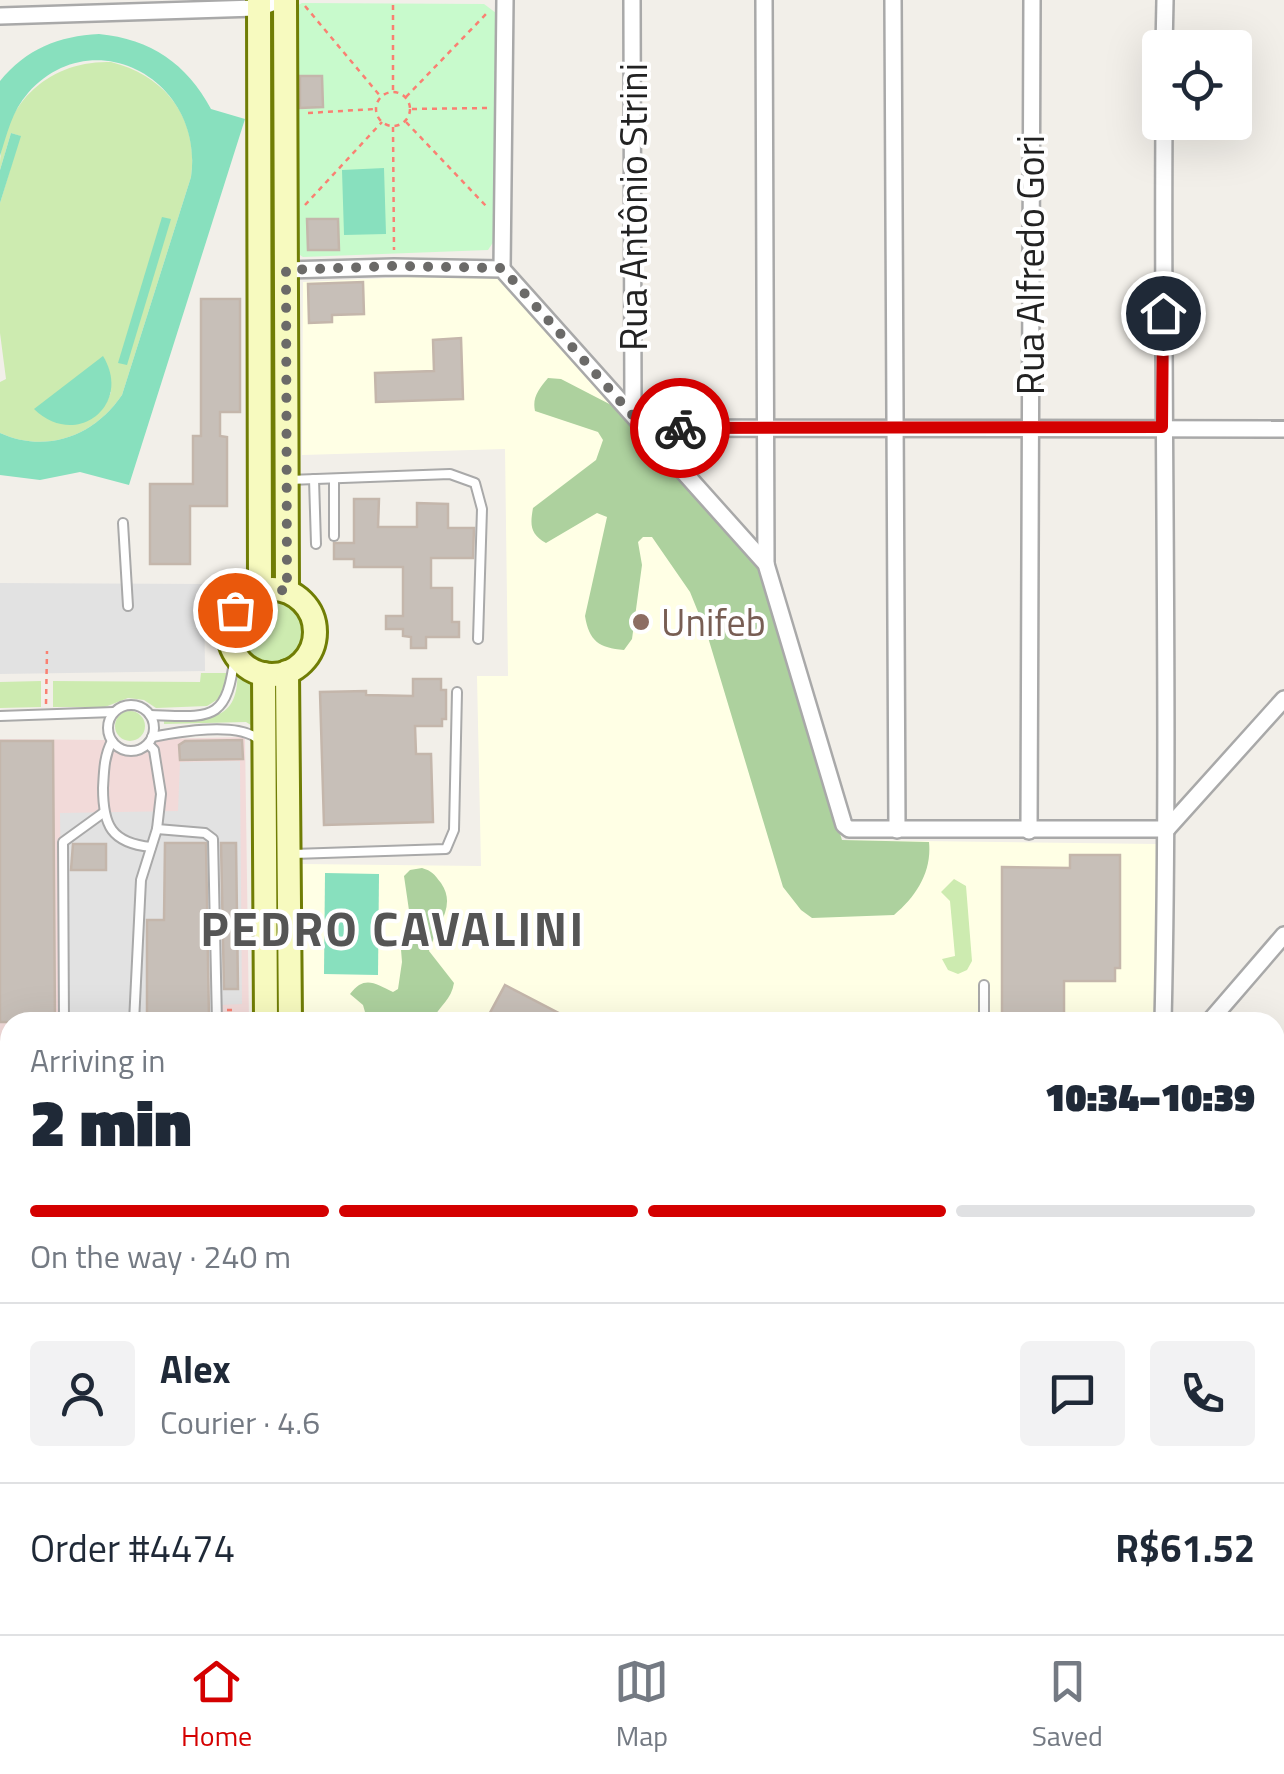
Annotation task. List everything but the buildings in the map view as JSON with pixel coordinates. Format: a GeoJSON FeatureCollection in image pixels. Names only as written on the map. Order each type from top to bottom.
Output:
{"type":"FeatureCollection","features":[{"type":"Feature","properties":{"kind":"main road"},"geometry":{"type":"LineString","coordinates":[[271,2],[285,114],[287,591]]}},
{"type":"Feature","properties":{"kind":"main road"},"geometry":{"type":"LineString","coordinates":[[260,590],[271,2]]}},
{"type":"Feature","properties":{"kind":"main road"},"geometry":{"type":"LineString","coordinates":[[260,590],[287,591],[308,607],[316,632],[308,656],[276,673],[243,663],[229,636],[235,610],[260,590]]}},
{"type":"Feature","properties":{"kind":"main road"},"geometry":{"type":"LineString","coordinates":[[266,1012],[264,745],[276,673]]}},
{"type":"Feature","properties":{"kind":"main road"},"geometry":{"type":"LineString","coordinates":[[276,673],[289,854],[290,1012]]}},
{"type":"Feature","properties":{"kind":"street"},"geometry":{"type":"LineString","coordinates":[[505,0],[502,268],[766,564]]}},
{"type":"Feature","properties":{"kind":"street","name":"Rua Antônio Strini"},"geometry":{"type":"LineString","coordinates":[[632,0],[633,414]]}},
{"type":"Feature","properties":{"kind":"street"},"geometry":{"type":"LineString","coordinates":[[764,0],[766,564],[844,824],[855,831],[1167,830],[1284,699]]}},
{"type":"Feature","properties":{"kind":"street"},"geometry":{"type":"LineString","coordinates":[[893,0],[897,830]]}},
{"type":"Feature","properties":{"kind":"street","name":"Rua Alfredo Gori"},"geometry":{"type":"LineString","coordinates":[[1029,831],[1032,0]]}},
{"type":"Feature","properties":{"kind":"street"},"geometry":{"type":"LineString","coordinates":[[1164,0],[1164,30]]}},
{"type":"Feature","properties":{"kind":"street"},"geometry":{"type":"LineString","coordinates":[[0,16],[271,2]]}},
{"type":"Feature","properties":{"kind":"street"},"geometry":{"type":"LineString","coordinates":[[1162,1012],[1167,830],[1162,427],[1164,140]]}},
{"type":"Feature","properties":{"kind":"street"},"geometry":{"type":"LineString","coordinates":[[286,270],[502,268]]}},
{"type":"Feature","properties":{"kind":"street"},"geometry":{"type":"LineString","coordinates":[[644,428],[1284,429]]}},
{"type":"Feature","properties":{"kind":"street"},"geometry":{"type":"LineString","coordinates":[[1217,1012],[1284,935]]}},
{"type":"Feature","properties":{"kind":"lane"},"geometry":{"type":"LineString","coordinates":[[286,480],[450,474],[475,484],[482,509],[478,639]]}},
{"type":"Feature","properties":{"kind":"lane"},"geometry":{"type":"LineString","coordinates":[[334,478],[334,536]]}},
{"type":"Feature","properties":{"kind":"lane"},"geometry":{"type":"LineString","coordinates":[[314,480],[316,544]]}},
{"type":"Feature","properties":{"kind":"lane"},"geometry":{"type":"LineString","coordinates":[[123,523],[128,606]]}},
{"type":"Feature","properties":{"kind":"lane"},"geometry":{"type":"LineString","coordinates":[[0,716],[114,712],[134,705],[150,715],[202,717],[212,714],[226,700],[235,654]]}},
{"type":"Feature","properties":{"kind":"lane"},"geometry":{"type":"LineString","coordinates":[[289,854],[446,848],[454,830],[458,692]]}},
{"type":"Feature","properties":{"kind":"lane"},"geometry":{"type":"LineString","coordinates":[[114,712],[108,726],[114,746],[132,751],[150,740],[182,732],[238,730],[252,734],[264,745]]}},
{"type":"Feature","properties":{"kind":"lane"},"geometry":{"type":"LineString","coordinates":[[134,1012],[141,880],[157,829],[161,794],[150,740],[154,726],[150,715]]}},
{"type":"Feature","properties":{"kind":"lane"},"geometry":{"type":"LineString","coordinates":[[112,741],[104,766],[103,813],[122,840],[152,847]]}},
{"type":"Feature","properties":{"kind":"lane"},"geometry":{"type":"LineString","coordinates":[[64,1012],[64,842],[103,813]]}},
{"type":"Feature","properties":{"kind":"lane"},"geometry":{"type":"LineString","coordinates":[[157,829],[205,833],[213,839],[217,1012]]}},
{"type":"Feature","properties":{"kind":"lane"},"geometry":{"type":"LineString","coordinates":[[984,985],[984,1012]]}},
{"type":"Feature","properties":{"kind":"path"},"geometry":{"type":"LineString","coordinates":[[300,0],[381,97]]}},
{"type":"Feature","properties":{"kind":"path"},"geometry":{"type":"LineString","coordinates":[[393,92],[394,0]]}},
{"type":"Feature","properties":{"kind":"path"},"geometry":{"type":"LineString","coordinates":[[406,97],[487,14]]}},
{"type":"Feature","properties":{"kind":"path"},"geometry":{"type":"LineString","coordinates":[[393,92],[406,97],[411,109],[406,122],[393,126],[382,122],[376,109],[381,97],[393,92]]}},
{"type":"Feature","properties":{"kind":"path"},"geometry":{"type":"LineString","coordinates":[[411,109],[505,108]]}},
{"type":"Feature","properties":{"kind":"path"},"geometry":{"type":"LineString","coordinates":[[285,114],[376,109]]}},
{"type":"Feature","properties":{"kind":"path"},"geometry":{"type":"LineString","coordinates":[[286,226],[382,122]]}},
{"type":"Feature","properties":{"kind":"path"},"geometry":{"type":"LineString","coordinates":[[406,122],[505,226]]}},
{"type":"Feature","properties":{"kind":"path"},"geometry":{"type":"LineString","coordinates":[[393,126],[394,266]]}},
{"type":"Feature","properties":{"kind":"path"},"geometry":{"type":"LineString","coordinates":[[46,651],[46,716]]}},
{"type":"Feature","properties":{"kind":"shaded area","name":"Unifeb"},"geometry":{"type":"Polygon","coordinates":[[[493,273],[759,569],[842,840],[1157,844],[1154,1012],[304,1012],[302,864],[481,866],[477,676],[508,676],[505,449],[302,455],[303,282],[493,273]]]}},
{"type":"Feature","properties":{"kind":"shaded area"},"geometry":{"type":"Polygon","coordinates":[[[0,583],[204,584],[205,671],[0,674],[0,583]]]}},
{"type":"Feature","properties":{"kind":"shaded area"},"geometry":{"type":"Polygon","coordinates":[[[245,737],[249,1012],[0,1012],[0,739],[104,740],[126,752],[139,751],[158,739],[245,737]]]}},
{"type":"Feature","properties":{"kind":"shaded area"},"geometry":{"type":"Polygon","coordinates":[[[240,761],[242,1004],[221,1005],[221,1012],[63,1012],[60,813],[178,811],[180,762],[240,761]]]}},
{"type":"Feature","properties":{"kind":"green space"},"geometry":{"type":"Polygon","coordinates":[[[302,3],[484,4],[496,13],[496,238],[488,250],[303,257],[294,251],[293,8],[302,3]]]}},
{"type":"Feature","properties":{"kind":"green space"},"geometry":{"type":"Polygon","coordinates":[[[99,34],[135,41],[165,56],[191,79],[211,109],[245,119],[129,485],[80,472],[40,480],[0,475],[0,433],[35,442],[68,437],[98,421],[122,395],[191,177],[191,143],[181,113],[163,89],[140,71],[112,62],[83,61],[55,71],[28,93],[14,115],[0,156],[0,81],[21,60],[44,46],[99,34]]]}},
{"type":"Feature","properties":{"kind":"green space"},"geometry":{"type":"Polygon","coordinates":[[[111,62],[131,69],[148,78],[175,103],[190,137],[191,177],[122,395],[83,431],[35,442],[0,433],[0,382],[6,379],[0,333],[0,203],[20,136],[11,133],[0,170],[2,147],[8,125],[32,91],[48,78],[88,63],[111,62]],[[111,392],[35,409],[56,421],[78,423],[98,413],[111,392]]]}},
{"type":"Feature","properties":{"kind":"green space"},"geometry":{"type":"Polygon","coordinates":[[[11,133],[21,136],[0,203],[0,170],[11,133]]]}},
{"type":"Feature","properties":{"kind":"green space"},"geometry":{"type":"Polygon","coordinates":[[[384,168],[386,234],[344,235],[342,170],[384,168]]]}},
{"type":"Feature","properties":{"kind":"green space"},"geometry":{"type":"Polygon","coordinates":[[[162,217],[171,219],[127,365],[118,363],[162,217]]]}},
{"type":"Feature","properties":{"kind":"green space"},"geometry":{"type":"Polygon","coordinates":[[[103,356],[111,391],[96,416],[67,425],[50,421],[34,409],[103,356]]]}},
{"type":"Feature","properties":{"kind":"green space"},"geometry":{"type":"Polygon","coordinates":[[[548,378],[561,379],[619,409],[759,569],[842,840],[929,842],[928,863],[921,882],[894,915],[812,918],[783,887],[707,634],[690,592],[652,537],[643,537],[638,542],[642,565],[632,639],[624,650],[602,645],[589,632],[585,616],[607,517],[597,513],[546,543],[534,532],[532,519],[533,508],[596,460],[603,440],[598,432],[535,411],[535,397],[548,378]]]}},
{"type":"Feature","properties":{"kind":"green space"},"geometry":{"type":"Polygon","coordinates":[[[273,599],[296,609],[306,632],[296,655],[273,665],[250,655],[240,632],[250,609],[273,599]]]}},
{"type":"Feature","properties":{"kind":"green space"},"geometry":{"type":"Polygon","coordinates":[[[237,668],[257,676],[257,729],[246,722],[164,724],[207,718],[227,709],[237,686],[237,668]]]}},
{"type":"Feature","properties":{"kind":"green space"},"geometry":{"type":"Polygon","coordinates":[[[201,673],[226,673],[223,696],[207,706],[156,708],[144,700],[128,698],[105,707],[53,707],[53,681],[200,682],[201,673]]]}},
{"type":"Feature","properties":{"kind":"green space"},"geometry":{"type":"Polygon","coordinates":[[[41,681],[41,707],[0,708],[0,682],[41,681]]]}},
{"type":"Feature","properties":{"kind":"green space"},"geometry":{"type":"Polygon","coordinates":[[[130,711],[141,715],[145,726],[141,737],[130,741],[119,737],[115,726],[119,715],[130,711]]]}},
{"type":"Feature","properties":{"kind":"green space"},"geometry":{"type":"Polygon","coordinates":[[[410,870],[428,870],[445,891],[444,916],[429,951],[454,983],[437,1012],[365,1012],[350,994],[360,984],[375,984],[393,992],[398,989],[400,937],[411,924],[404,876],[410,870]]]}},
{"type":"Feature","properties":{"kind":"green space"},"geometry":{"type":"Polygon","coordinates":[[[325,873],[379,874],[378,975],[324,974],[325,873]]]}},
{"type":"Feature","properties":{"kind":"green space"},"geometry":{"type":"Polygon","coordinates":[[[954,879],[966,886],[972,961],[967,970],[958,974],[948,970],[942,959],[955,956],[950,901],[941,892],[954,879]]]}},
{"type":"Feature","properties":{"kind":"way so far"},"geometry":{"type":"LineString","coordinates":[[235,610],[260,590],[287,591],[286,270],[502,268],[644,428],[680,428]]}},
{"type":"Feature","properties":{"kind":"place","name":"Unifeb"},"geometry":{"type":"Point","coordinates":[641,622]}},
{"type":"Feature","properties":{"kind":"district","name":"PEDRO CAVALINI"},"geometry":{"type":"Point","coordinates":[393,928]}},
{"type":"Feature","properties":{"kind":"route"},"geometry":{"type":"LineString","coordinates":[[680,428],[1162,427],[1163,313]]}}]}
